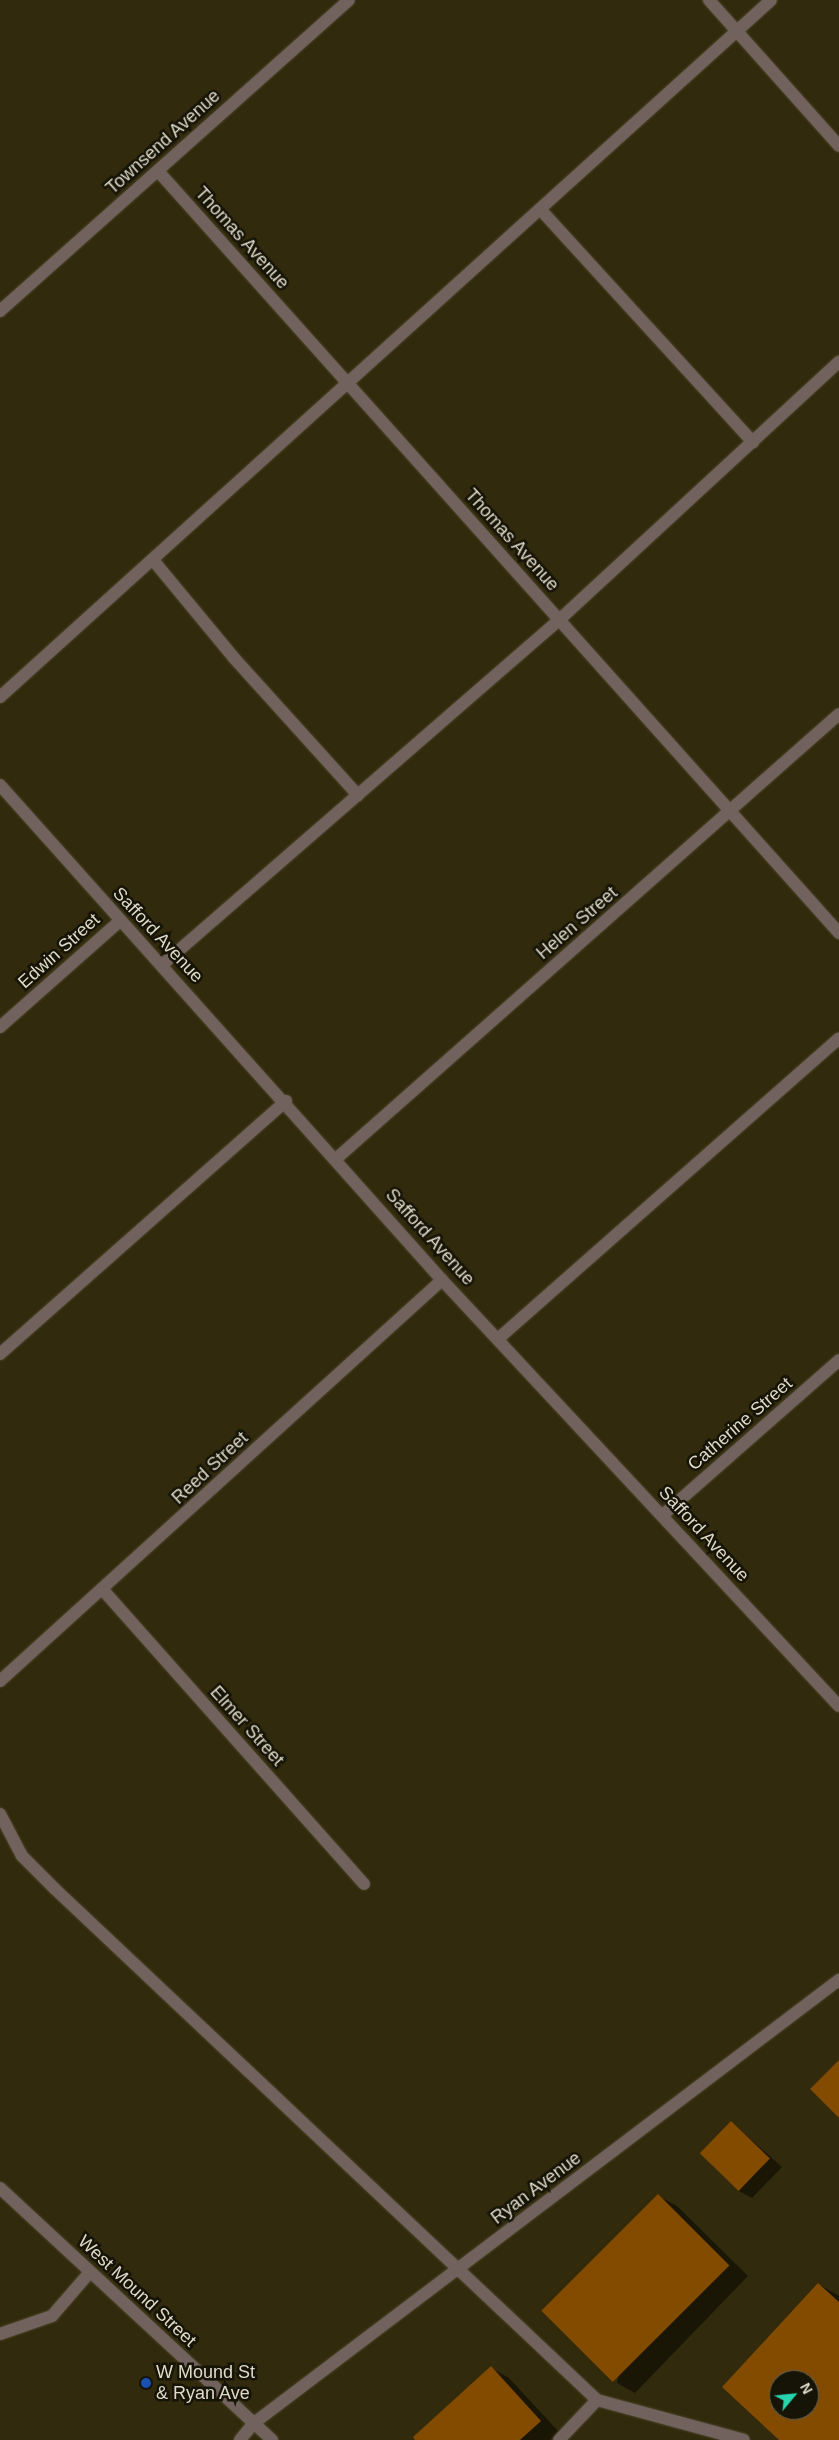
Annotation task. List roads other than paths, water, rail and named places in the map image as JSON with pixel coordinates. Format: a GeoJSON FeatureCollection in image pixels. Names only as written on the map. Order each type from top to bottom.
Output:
{"type":"FeatureCollection","features":[{"type":"Feature","properties":{"kind":"street","name":"Townsend Avenue"},"geometry":{"type":"LineString","coordinates":[[0,311],[349,0]]}},
{"type":"Feature","properties":{"kind":"street"},"geometry":{"type":"LineString","coordinates":[[709,0],[839,146]]}},
{"type":"Feature","properties":{"kind":"street"},"geometry":{"type":"LineString","coordinates":[[0,698],[771,0]]}},
{"type":"Feature","properties":{"kind":"street","name":"Thomas Avenue"},"geometry":{"type":"LineString","coordinates":[[158,171],[839,933]]}},
{"type":"Feature","properties":{"kind":"street"},"geometry":{"type":"LineString","coordinates":[[540,209],[753,442]]}},
{"type":"Feature","properties":{"kind":"street"},"geometry":{"type":"LineString","coordinates":[[162,966],[559,620],[839,362]]}},
{"type":"Feature","properties":{"kind":"street"},"geometry":{"type":"LineString","coordinates":[[153,560],[234,658],[358,795]]}},
{"type":"Feature","properties":{"kind":"street","name":"Helen Street"},"geometry":{"type":"LineString","coordinates":[[337,1158],[839,714]]}},
{"type":"Feature","properties":{"kind":"street","name":"Safford Avenue"},"geometry":{"type":"LineString","coordinates":[[0,785],[120,921],[337,1158],[442,1280],[664,1514],[839,1706]]}},
{"type":"Feature","properties":{"kind":"street","name":"Edwin Street"},"geometry":{"type":"LineString","coordinates":[[0,1027],[120,921]]}},
{"type":"Feature","properties":{"kind":"street"},"geometry":{"type":"LineString","coordinates":[[498,1338],[839,1038]]}},
{"type":"Feature","properties":{"kind":"street"},"geometry":{"type":"LineString","coordinates":[[0,1354],[286,1101]]}},
{"type":"Feature","properties":{"kind":"street","name":"Reed Street"},"geometry":{"type":"LineString","coordinates":[[0,1681],[103,1590],[442,1280]]}},
{"type":"Feature","properties":{"kind":"street","name":"Catherine Street"},"geometry":{"type":"LineString","coordinates":[[664,1514],[839,1360]]}},
{"type":"Feature","properties":{"kind":"street","name":"Elmer Street"},"geometry":{"type":"LineString","coordinates":[[103,1590],[364,1884]]}},
{"type":"Feature","properties":{"kind":"street"},"geometry":{"type":"LineString","coordinates":[[0,1814],[22,1856],[55,1889],[597,2400],[744,2440]]}},
{"type":"Feature","properties":{"kind":"street","name":"Ryan Avenue"},"geometry":{"type":"LineString","coordinates":[[240,2440],[254,2423],[838,1982]]}},
{"type":"Feature","properties":{"kind":"street","name":"West Mound Street"},"geometry":{"type":"LineString","coordinates":[[0,2188],[272,2440]]}},
{"type":"Feature","properties":{"kind":"street"},"geometry":{"type":"LineString","coordinates":[[0,2334],[52,2316],[90,2272]]}},
{"type":"Feature","properties":{"kind":"street"},"geometry":{"type":"LineString","coordinates":[[559,2440],[597,2400]]}},
{"type":"Feature","properties":{"kind":"place","name":"W Mound St & Ryan Ave"},"geometry":{"type":"Point","coordinates":[146,2383]}}]}
